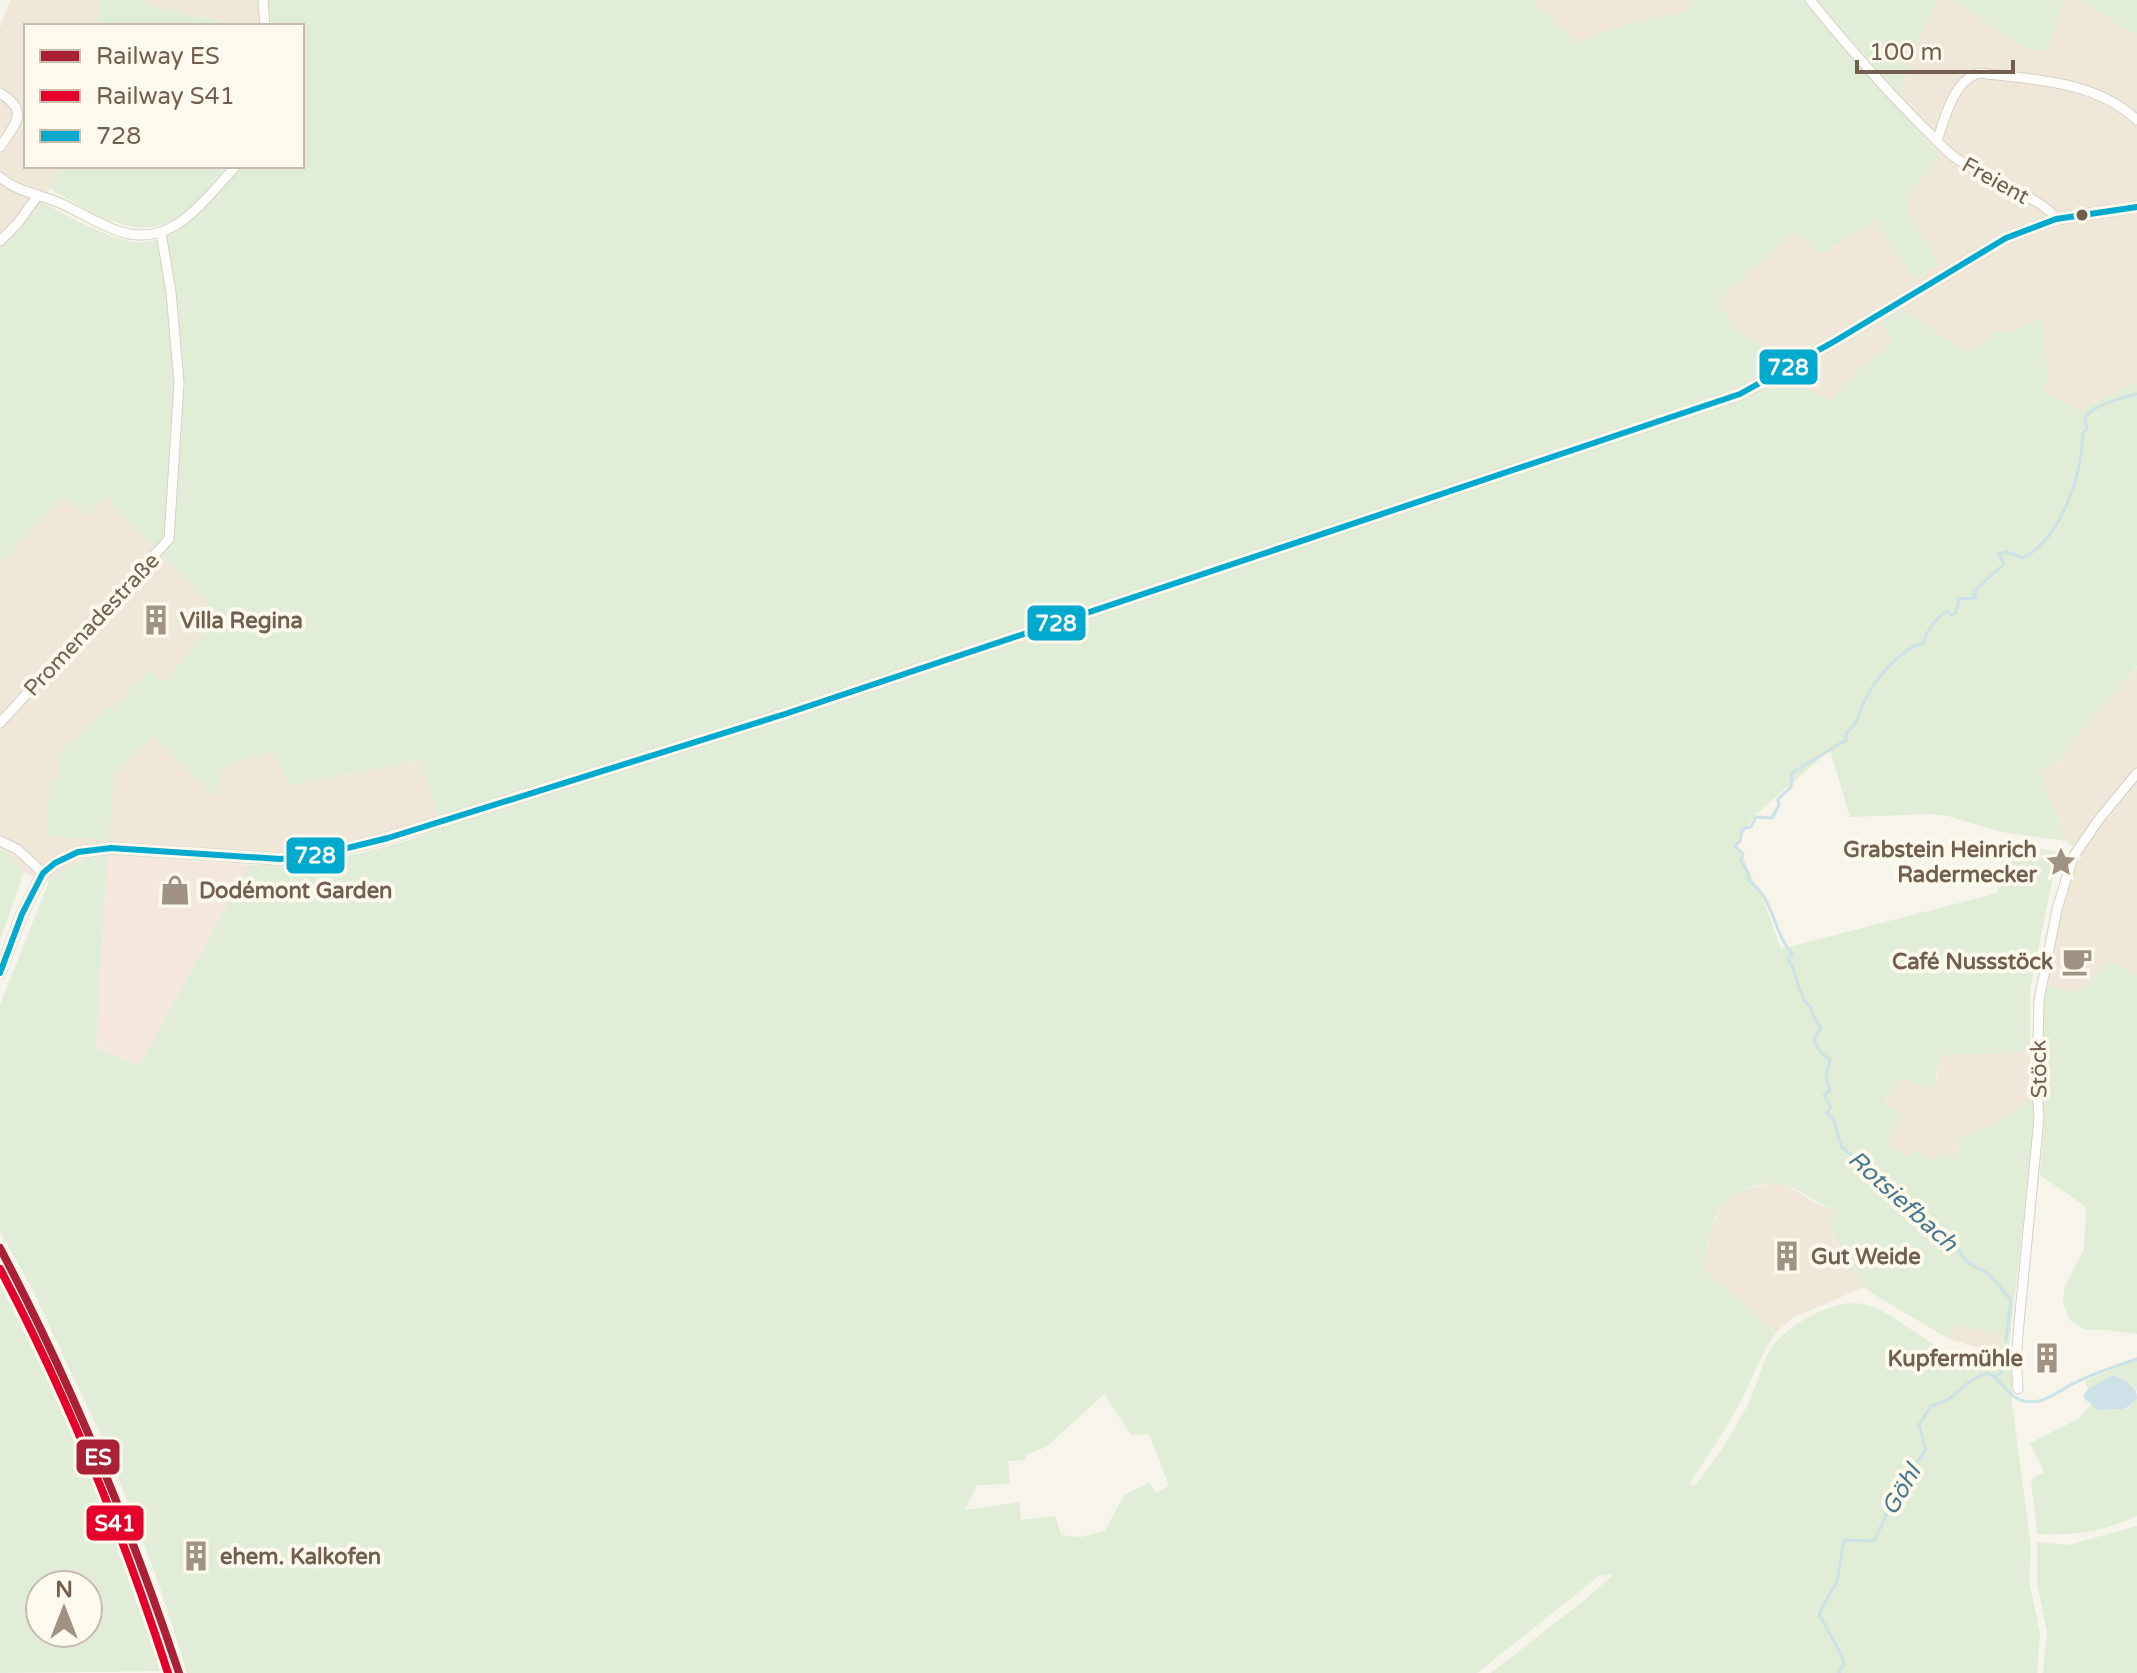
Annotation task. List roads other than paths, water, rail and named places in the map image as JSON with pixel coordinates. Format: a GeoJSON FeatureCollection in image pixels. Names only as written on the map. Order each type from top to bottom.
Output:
{"type":"FeatureCollection","features":[{"type":"Feature","properties":{"kind":"street"},"geometry":{"type":"LineString","coordinates":[[263,0],[265,24]]}},
{"type":"Feature","properties":{"kind":"street","name":"Freient"},"geometry":{"type":"LineString","coordinates":[[1810,0],[1894,98],[1952,156],[1976,172],[2032,199],[2054,214],[2056,219]]}},
{"type":"Feature","properties":{"kind":"street"},"geometry":{"type":"LineString","coordinates":[[1937,140],[1959,86],[1967,77],[1979,73],[2081,87],[2108,98],[2137,120]]}},
{"type":"Feature","properties":{"kind":"street"},"geometry":{"type":"LineString","coordinates":[[0,93],[15,102],[18,108],[18,119],[0,147]]}},
{"type":"Feature","properties":{"kind":"street"},"geometry":{"type":"LineString","coordinates":[[0,177],[8,184],[45,196],[115,230],[138,235],[161,233],[177,226],[234,168]]}},
{"type":"Feature","properties":{"kind":"street"},"geometry":{"type":"LineString","coordinates":[[0,241],[18,223],[38,195]]}},
{"type":"Feature","properties":{"kind":"street"},"geometry":{"type":"LineString","coordinates":[[0,973],[31,892],[43,873],[67,857],[95,849],[280,859],[319,855],[388,838],[785,714],[1740,394],[1774,377],[2006,238],[2056,219],[2137,207]]}},
{"type":"Feature","properties":{"kind":"street","name":"Promenadestraße"},"geometry":{"type":"LineString","coordinates":[[0,723],[169,539],[179,383],[171,292],[161,233]]}},
{"type":"Feature","properties":{"kind":"street","name":"Stöck"},"geometry":{"type":"LineString","coordinates":[[2018,1389],[2016,1360],[2039,1118],[2039,1000],[2057,909],[2073,857],[2137,773]]}},
{"type":"Feature","properties":{"kind":"street"},"geometry":{"type":"LineString","coordinates":[[0,841],[17,849],[43,873]]}},
{"type":"Feature","properties":{"kind":"waterway","name":"Rotsiefbach"},"geometry":{"type":"LineString","coordinates":[[2006,1341],[2011,1300],[1989,1274],[1968,1263],[1954,1245],[1947,1245],[1923,1221],[1919,1209],[1896,1197],[1841,1146],[1834,1121],[1827,1113],[1831,1107],[1824,1095],[1830,1091],[1826,1075],[1830,1060],[1820,1051],[1814,1039],[1821,1028],[1800,991],[1788,959],[1792,954],[1764,896],[1749,881],[1741,861],[1743,854],[1735,846],[1740,841],[1742,829],[1751,827],[1756,817],[1772,818],[1779,805],[1778,799],[1791,787],[1792,773],[1846,740],[1846,733],[1856,722],[1865,700],[1889,666],[1905,652],[1923,643],[1932,625],[1943,614],[1947,611],[1951,615],[1956,613],[1959,599],[1976,598],[1973,592],[2004,564],[1999,554],[2007,552],[2023,558],[2048,536],[2074,486],[2083,433],[2087,429],[2085,418],[2100,406],[2137,394]]}},
{"type":"Feature","properties":{"kind":"waterway","name":"Göhl"},"geometry":{"type":"LineString","coordinates":[[1839,1673],[1844,1664],[1842,1657],[1819,1614],[1837,1581],[1844,1540],[1874,1541],[1900,1485],[1926,1450],[1919,1425],[1931,1406],[1948,1400],[1972,1380],[1987,1373],[2010,1394],[2022,1401],[2034,1402],[2137,1359]]}},
{"type":"Feature","properties":{"kind":"waterway","name":"Rotsiefbach"},"geometry":{"type":"LineString","coordinates":[[1995,1376],[2001,1373],[2001,1368]]}},
{"type":"Feature","properties":{"kind":"rail line","name":"ES"},"geometry":{"type":"LineString","coordinates":[[0,1248],[98,1457],[179,1673]]}},
{"type":"Feature","properties":{"kind":"rail line","name":"S41"},"geometry":{"type":"LineString","coordinates":[[0,1269],[72,1417],[132,1570],[168,1673]]}},
{"type":"Feature","properties":{"kind":"place","name":"Villa Regina"},"geometry":{"type":"Point","coordinates":[156,620]}},
{"type":"Feature","properties":{"kind":"place","name":"Grabstein Heinrich Radermecker"},"geometry":{"type":"Point","coordinates":[2061,862]}},
{"type":"Feature","properties":{"kind":"place","name":"Dodémont Garden"},"geometry":{"type":"Point","coordinates":[175,890]}},
{"type":"Feature","properties":{"kind":"place","name":"Café Nussstöck"},"geometry":{"type":"Point","coordinates":[2077,961]}},
{"type":"Feature","properties":{"kind":"place","name":"Gut Weide"},"geometry":{"type":"Point","coordinates":[1787,1256]}},
{"type":"Feature","properties":{"kind":"place","name":"Kupfermühle"},"geometry":{"type":"Point","coordinates":[2047,1358]}},
{"type":"Feature","properties":{"kind":"place","name":"ehem. Kalkofen"},"geometry":{"type":"Point","coordinates":[196,1556]}}]}
